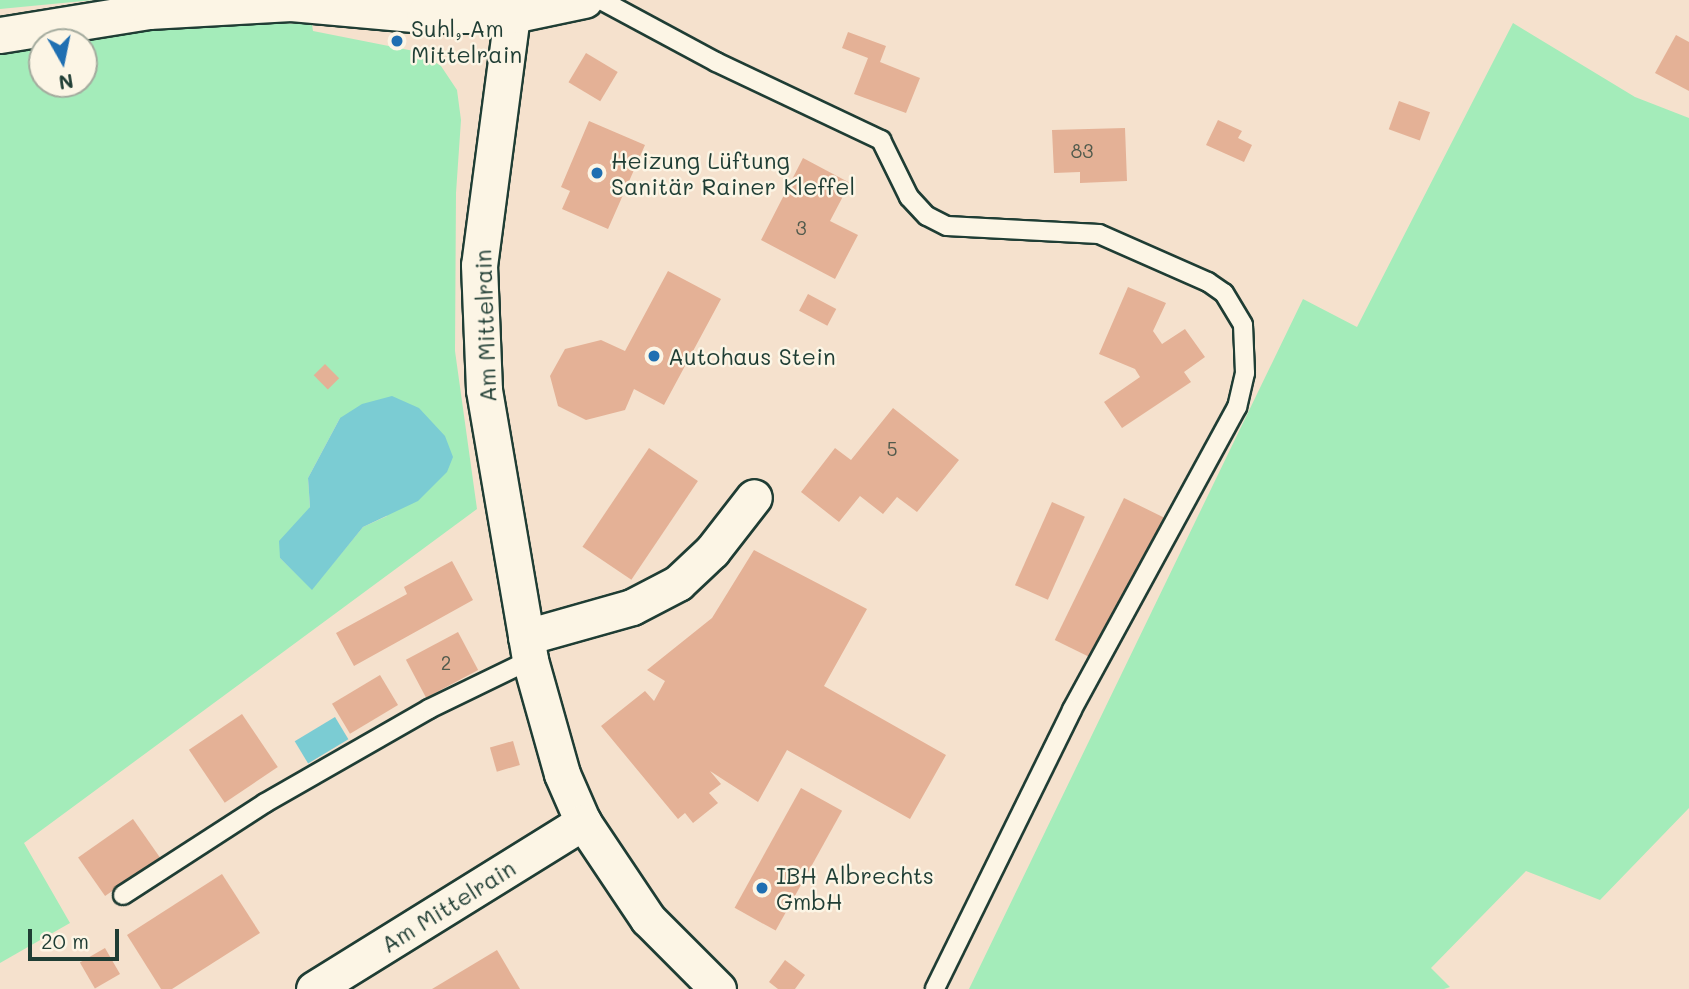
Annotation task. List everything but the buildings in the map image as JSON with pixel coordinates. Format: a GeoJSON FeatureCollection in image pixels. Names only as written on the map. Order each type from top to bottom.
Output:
{"type":"FeatureCollection","features":[{"type":"Feature","properties":{"kind":"street"},"geometry":{"type":"LineString","coordinates":[[0,35],[149,10],[291,3],[424,15],[512,15],[583,0]]}},
{"type":"Feature","properties":{"kind":"street","name":"Am Mittelrain"},"geometry":{"type":"LineString","coordinates":[[512,15],[479,265],[484,390],[528,648],[562,774],[583,822],[648,919],[718,989]]}},
{"type":"Feature","properties":{"kind":"street"},"geometry":{"type":"LineString","coordinates":[[528,648],[632,607],[678,583],[712,551],[754,497]]}},
{"type":"Feature","properties":{"kind":"street","name":"Am Mittelrain"},"geometry":{"type":"LineString","coordinates":[[314,989],[583,822]]}},
{"type":"Feature","properties":{"kind":"lane"},"geometry":{"type":"LineString","coordinates":[[601,0],[716,62],[881,140],[909,197],[927,216],[947,226],[1099,234],[1208,282],[1224,293],[1243,324],[1245,373],[1237,407],[1072,710],[936,989]]}},
{"type":"Feature","properties":{"kind":"lane"},"geometry":{"type":"LineString","coordinates":[[123,895],[276,797],[429,709],[528,648]]}},
{"type":"Feature","properties":{"kind":"green space"},"geometry":{"type":"Polygon","coordinates":[[[0,0],[94,0],[0,9],[0,0]]]}},
{"type":"Feature","properties":{"kind":"green space"},"geometry":{"type":"Polygon","coordinates":[[[216,22],[312,24],[313,31],[419,52],[441,66],[457,90],[461,120],[456,193],[455,351],[477,509],[24,843],[70,923],[0,963],[0,50],[28,45],[28,98],[98,98],[98,31],[104,30],[216,22]],[[340,418],[308,478],[310,507],[280,558],[312,589],[363,527],[387,516],[340,418]]]}},
{"type":"Feature","properties":{"kind":"green space"},"geometry":{"type":"Polygon","coordinates":[[[1513,23],[1635,97],[1689,118],[1689,808],[1600,900],[1526,871],[1431,968],[1450,987],[1444,989],[969,989],[1303,299],[1357,327],[1513,23]]]}},
{"type":"Feature","properties":{"kind":"water"},"geometry":{"type":"Polygon","coordinates":[[[392,396],[419,408],[445,436],[453,457],[447,472],[418,501],[363,527],[312,590],[280,558],[279,541],[310,507],[308,478],[340,418],[362,404],[392,396]]]}},
{"type":"Feature","properties":{"kind":"water"},"geometry":{"type":"Polygon","coordinates":[[[335,717],[348,739],[308,763],[295,741],[335,717]]]}},
{"type":"Feature","properties":{"kind":"place","name":"Suhl, Am Mittelrain"},"geometry":{"type":"Point","coordinates":[397,41]}},
{"type":"Feature","properties":{"kind":"place","name":"Heizung Lüftung Sanitär Rainer Kleffel"},"geometry":{"type":"Point","coordinates":[597,173]}},
{"type":"Feature","properties":{"kind":"place","name":"Autohaus Stein"},"geometry":{"type":"Point","coordinates":[654,356]}},
{"type":"Feature","properties":{"kind":"place","name":"IBH Albrechts GmbH"},"geometry":{"type":"Point","coordinates":[762,888]}}]}
